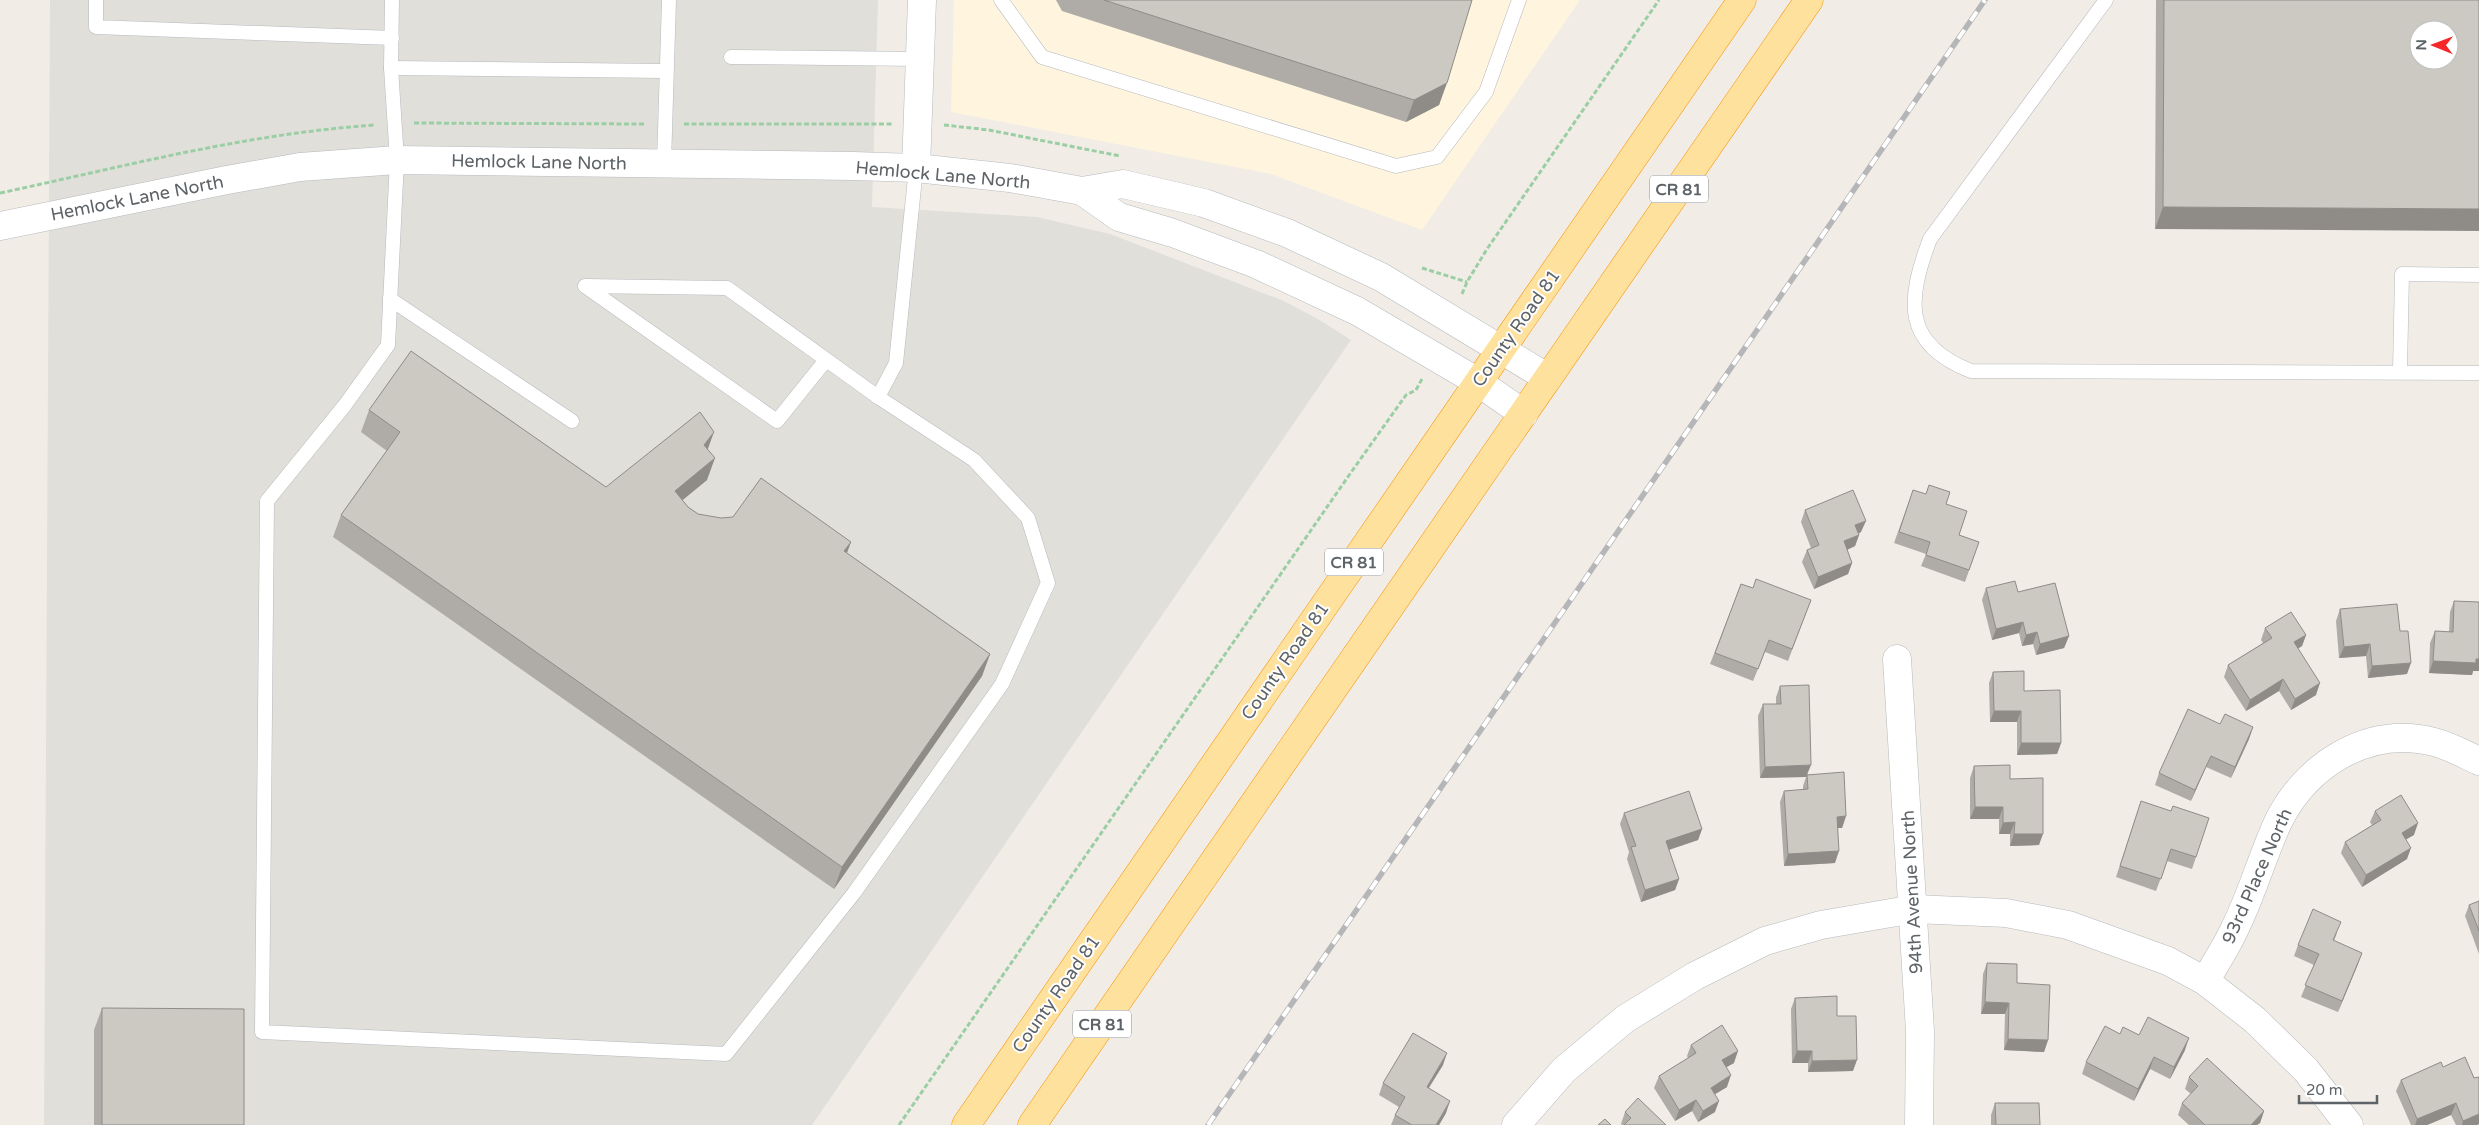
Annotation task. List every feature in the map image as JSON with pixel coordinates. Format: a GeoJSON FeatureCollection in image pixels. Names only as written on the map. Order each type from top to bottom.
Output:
{"type":"FeatureCollection","features":[{"type":"Feature","properties":{"kind":"highway","name":"County Road 81"},"geometry":{"type":"LineString","coordinates":[[966,1125],[1742,0]]}},
{"type":"Feature","properties":{"kind":"highway","name":"CR 81"},"geometry":{"type":"LineString","coordinates":[[1032,1125],[1809,0]]}},
{"type":"Feature","properties":{"kind":"street"},"geometry":{"type":"LineString","coordinates":[[916,168],[922,0]]}},
{"type":"Feature","properties":{"kind":"street","name":"Hemlock Lane North"},"geometry":{"type":"LineString","coordinates":[[0,226],[300,167],[397,160],[916,168],[1010,178],[1082,191],[1123,184],[1204,203],[1287,233],[1381,277],[1548,378]]}},
{"type":"Feature","properties":{"kind":"street","name":"Hemlock Lane North"},"geometry":{"type":"LineString","coordinates":[[1082,191],[1119,217],[1173,233],[1256,264],[1357,311],[1478,382],[1524,414]]}},
{"type":"Feature","properties":{"kind":"street","name":"94th Avenue North"},"geometry":{"type":"LineString","coordinates":[[1897,659],[1914,909],[1920,1031],[1919,1125]]}},
{"type":"Feature","properties":{"kind":"street","name":"93rd Place North"},"geometry":{"type":"LineString","coordinates":[[2205,981],[2235,928],[2278,822],[2297,790],[2326,763],[2358,745],[2396,738],[2431,741],[2453,748],[2479,761]]}},
{"type":"Feature","properties":{"kind":"street"},"geometry":{"type":"LineString","coordinates":[[1516,1125],[1564,1070],[1625,1019],[1695,976],[1765,941],[1821,925],[1914,909],[2006,913],[2068,925],[2134,947],[2168,961],[2205,981],[2255,1020],[2299,1064],[2349,1125]]}},
{"type":"Feature","properties":{"kind":"lane"},"geometry":{"type":"LineString","coordinates":[[96,0],[96,27],[392,38]]}},
{"type":"Feature","properties":{"kind":"lane"},"geometry":{"type":"LineString","coordinates":[[392,0],[391,68],[397,160],[388,345],[345,405],[268,501],[262,1032],[726,1054],[854,893],[1002,684],[1048,583],[1028,518],[974,460],[878,397],[727,288],[586,286],[777,421],[826,360]]}},
{"type":"Feature","properties":{"kind":"lane"},"geometry":{"type":"LineString","coordinates":[[664,164],[669,0]]}},
{"type":"Feature","properties":{"kind":"lane"},"geometry":{"type":"LineString","coordinates":[[1002,0],[1042,56],[1396,166],[1437,157],[1486,92],[1519,0]]}},
{"type":"Feature","properties":{"kind":"lane"},"geometry":{"type":"LineString","coordinates":[[2106,0],[1930,239],[1919,269],[1914,299],[1917,324],[1929,345],[1948,362],[1971,371],[2400,371],[2479,373]]}},
{"type":"Feature","properties":{"kind":"lane"},"geometry":{"type":"LineString","coordinates":[[731,57],[920,59]]}},
{"type":"Feature","properties":{"kind":"lane"},"geometry":{"type":"LineString","coordinates":[[391,68],[666,71]]}},
{"type":"Feature","properties":{"kind":"lane"},"geometry":{"type":"LineString","coordinates":[[878,397],[896,363],[916,168]]}},
{"type":"Feature","properties":{"kind":"lane"},"geometry":{"type":"LineString","coordinates":[[2400,371],[2402,274],[2479,274]]}},
{"type":"Feature","properties":{"kind":"lane"},"geometry":{"type":"LineString","coordinates":[[390,299],[572,421]]}},
{"type":"Feature","properties":{"kind":"path"},"geometry":{"type":"LineString","coordinates":[[1453,319],[1467,282],[1487,249],[1659,0]]}},
{"type":"Feature","properties":{"kind":"path"},"geometry":{"type":"LineString","coordinates":[[0,193],[28,187]]}},
{"type":"Feature","properties":{"kind":"path"},"geometry":{"type":"LineString","coordinates":[[899,1125],[1346,479],[1406,395],[1416,390],[1435,357]]}},
{"type":"Feature","properties":{"kind":"shaded area"},"geometry":{"type":"Polygon","coordinates":[[[50,0],[878,0],[872,207],[1037,217],[1110,234],[1284,301],[1318,319],[1351,340],[812,1125],[44,1125],[50,0]]]}},
{"type":"Feature","properties":{"kind":"shaded area"},"geometry":{"type":"Polygon","coordinates":[[[954,0],[1580,0],[1422,230],[1271,174],[951,112],[954,0]]]}},
{"type":"Feature","properties":{"kind":"building"},"geometry":{"type":"Polygon","coordinates":[[[1104,0],[1472,0],[1447,83],[1414,100],[1104,0]]]}},
{"type":"Feature","properties":{"kind":"building"},"geometry":{"type":"Polygon","coordinates":[[[2164,0],[2479,0],[2479,209],[2163,207],[2164,0]]]}},
{"type":"Feature","properties":{"kind":"building"},"geometry":{"type":"Polygon","coordinates":[[[411,351],[606,487],[700,412],[714,432],[704,445],[715,458],[675,491],[688,507],[698,514],[721,518],[733,517],[761,478],[851,542],[844,551],[990,654],[842,867],[341,515],[400,432],[369,410],[411,351]]]}},
{"type":"Feature","properties":{"kind":"building"},"geometry":{"type":"Polygon","coordinates":[[[1929,485],[1950,492],[1946,504],[1967,511],[1959,535],[1979,542],[1969,570],[1926,555],[1930,542],[1899,532],[1913,490],[1926,494],[1929,485]]]}},
{"type":"Feature","properties":{"kind":"building"},"geometry":{"type":"Polygon","coordinates":[[[1853,490],[1866,521],[1855,525],[1859,535],[1844,541],[1852,563],[1818,577],[1807,550],[1819,545],[1805,510],[1853,490]]]}},
{"type":"Feature","properties":{"kind":"building"},"geometry":{"type":"Polygon","coordinates":[[[1756,579],[1811,600],[1792,649],[1769,640],[1758,669],[1715,653],[1741,584],[1753,588],[1756,579]]]}},
{"type":"Feature","properties":{"kind":"building"},"geometry":{"type":"Polygon","coordinates":[[[2015,581],[2018,592],[2055,583],[2069,636],[2040,644],[2037,632],[2026,635],[2023,622],[1996,629],[1986,588],[2015,581]]]}},
{"type":"Feature","properties":{"kind":"building"},"geometry":{"type":"Polygon","coordinates":[[[2454,601],[2479,602],[2479,659],[2476,659],[2476,663],[2433,661],[2435,631],[2453,632],[2454,601]]]}},
{"type":"Feature","properties":{"kind":"building"},"geometry":{"type":"Polygon","coordinates":[[[2397,604],[2400,631],[2408,631],[2411,663],[2372,666],[2370,644],[2344,647],[2340,609],[2397,604]]]}},
{"type":"Feature","properties":{"kind":"building"},"geometry":{"type":"Polygon","coordinates":[[[2291,612],[2306,635],[2294,642],[2320,683],[2295,699],[2283,679],[2250,700],[2228,665],[2272,638],[2265,628],[2291,612]]]}},
{"type":"Feature","properties":{"kind":"building"},"geometry":{"type":"Polygon","coordinates":[[[2024,671],[2024,691],[2060,690],[2061,743],[2021,743],[2021,711],[1994,711],[1993,672],[2024,671]]]}},
{"type":"Feature","properties":{"kind":"building"},"geometry":{"type":"Polygon","coordinates":[[[1809,685],[1811,765],[1765,767],[1763,704],[1781,704],[1780,686],[1809,685]]]}},
{"type":"Feature","properties":{"kind":"building"},"geometry":{"type":"Polygon","coordinates":[[[2188,709],[2220,724],[2225,714],[2253,727],[2235,767],[2211,756],[2195,790],[2159,773],[2188,709]]]}},
{"type":"Feature","properties":{"kind":"building"},"geometry":{"type":"Polygon","coordinates":[[[2010,765],[2010,779],[2043,778],[2043,834],[2014,834],[2015,822],[2003,823],[2003,807],[1975,807],[1974,766],[2010,765]]]}},
{"type":"Feature","properties":{"kind":"building"},"geometry":{"type":"Polygon","coordinates":[[[1844,772],[1846,816],[1837,817],[1839,851],[1788,854],[1784,791],[1808,789],[1807,775],[1844,772]]]}},
{"type":"Feature","properties":{"kind":"building"},"geometry":{"type":"Polygon","coordinates":[[[1689,791],[1702,829],[1666,841],[1679,879],[1645,890],[1631,847],[1636,846],[1624,813],[1689,791]]]}},
{"type":"Feature","properties":{"kind":"building"},"geometry":{"type":"Polygon","coordinates":[[[2401,795],[2418,823],[2402,833],[2411,848],[2366,875],[2345,842],[2381,820],[2375,811],[2401,795]]]}},
{"type":"Feature","properties":{"kind":"building"},"geometry":{"type":"Polygon","coordinates":[[[2141,801],[2171,811],[2173,806],[2209,818],[2196,857],[2171,849],[2161,879],[2120,866],[2141,801]]]}},
{"type":"Feature","properties":{"kind":"building"},"geometry":{"type":"Polygon","coordinates":[[[2479,901],[2479,931],[2469,905],[2479,901]]]}},
{"type":"Feature","properties":{"kind":"building"},"geometry":{"type":"Polygon","coordinates":[[[2313,909],[2341,922],[2333,940],[2362,953],[2342,1001],[2305,985],[2319,954],[2298,945],[2313,909]]]}},
{"type":"Feature","properties":{"kind":"building"},"geometry":{"type":"Polygon","coordinates":[[[1987,963],[2017,964],[2017,983],[2050,985],[2048,1040],[2008,1039],[2009,1003],[1985,1002],[1987,963]]]}},
{"type":"Feature","properties":{"kind":"building"},"geometry":{"type":"Polygon","coordinates":[[[1837,996],[1837,1016],[1856,1016],[1857,1060],[1812,1061],[1812,1051],[1797,1051],[1795,998],[1837,996]]]}},
{"type":"Feature","properties":{"kind":"building"},"geometry":{"type":"Polygon","coordinates":[[[102,1008],[244,1009],[244,1125],[102,1125],[102,1008]]]}},
{"type":"Feature","properties":{"kind":"building"},"geometry":{"type":"Polygon","coordinates":[[[2148,1017],[2189,1038],[2174,1067],[2154,1057],[2138,1089],[2086,1062],[2105,1026],[2120,1034],[2123,1027],[2139,1035],[2148,1017]]]}},
{"type":"Feature","properties":{"kind":"building"},"geometry":{"type":"Polygon","coordinates":[[[1722,1025],[1738,1051],[1722,1060],[1731,1075],[1711,1088],[1719,1101],[1703,1111],[1696,1100],[1679,1110],[1659,1076],[1696,1053],[1691,1045],[1722,1025]]]}},
{"type":"Feature","properties":{"kind":"building"},"geometry":{"type":"Polygon","coordinates":[[[1413,1033],[1447,1053],[1427,1087],[1450,1101],[1436,1125],[1412,1125],[1395,1115],[1405,1097],[1383,1083],[1413,1033]]]}},
{"type":"Feature","properties":{"kind":"building"},"geometry":{"type":"Polygon","coordinates":[[[2465,1057],[2474,1078],[2479,1077],[2479,1114],[2463,1121],[2456,1103],[2417,1119],[2401,1080],[2441,1062],[2443,1067],[2465,1057]]]}},
{"type":"Feature","properties":{"kind":"building"},"geometry":{"type":"Polygon","coordinates":[[[2207,1058],[2264,1111],[2251,1125],[2205,1125],[2182,1103],[2198,1086],[2189,1077],[2207,1058]]]}},
{"type":"Feature","properties":{"kind":"building"},"geometry":{"type":"Polygon","coordinates":[[[1638,1098],[1666,1125],[1624,1125],[1631,1118],[1625,1112],[1638,1098]]]}},
{"type":"Feature","properties":{"kind":"building"},"geometry":{"type":"Polygon","coordinates":[[[1995,1103],[2039,1103],[2040,1125],[1996,1125],[1995,1103]]]}},
{"type":"Feature","properties":{"kind":"building"},"geometry":{"type":"Polygon","coordinates":[[[1605,1119],[1611,1125],[1598,1125],[1605,1119]]]}},
{"type":"Feature","properties":{"kind":"railway"},"geometry":{"type":"LineString","coordinates":[[1208,1125],[1985,0]]}}]}
